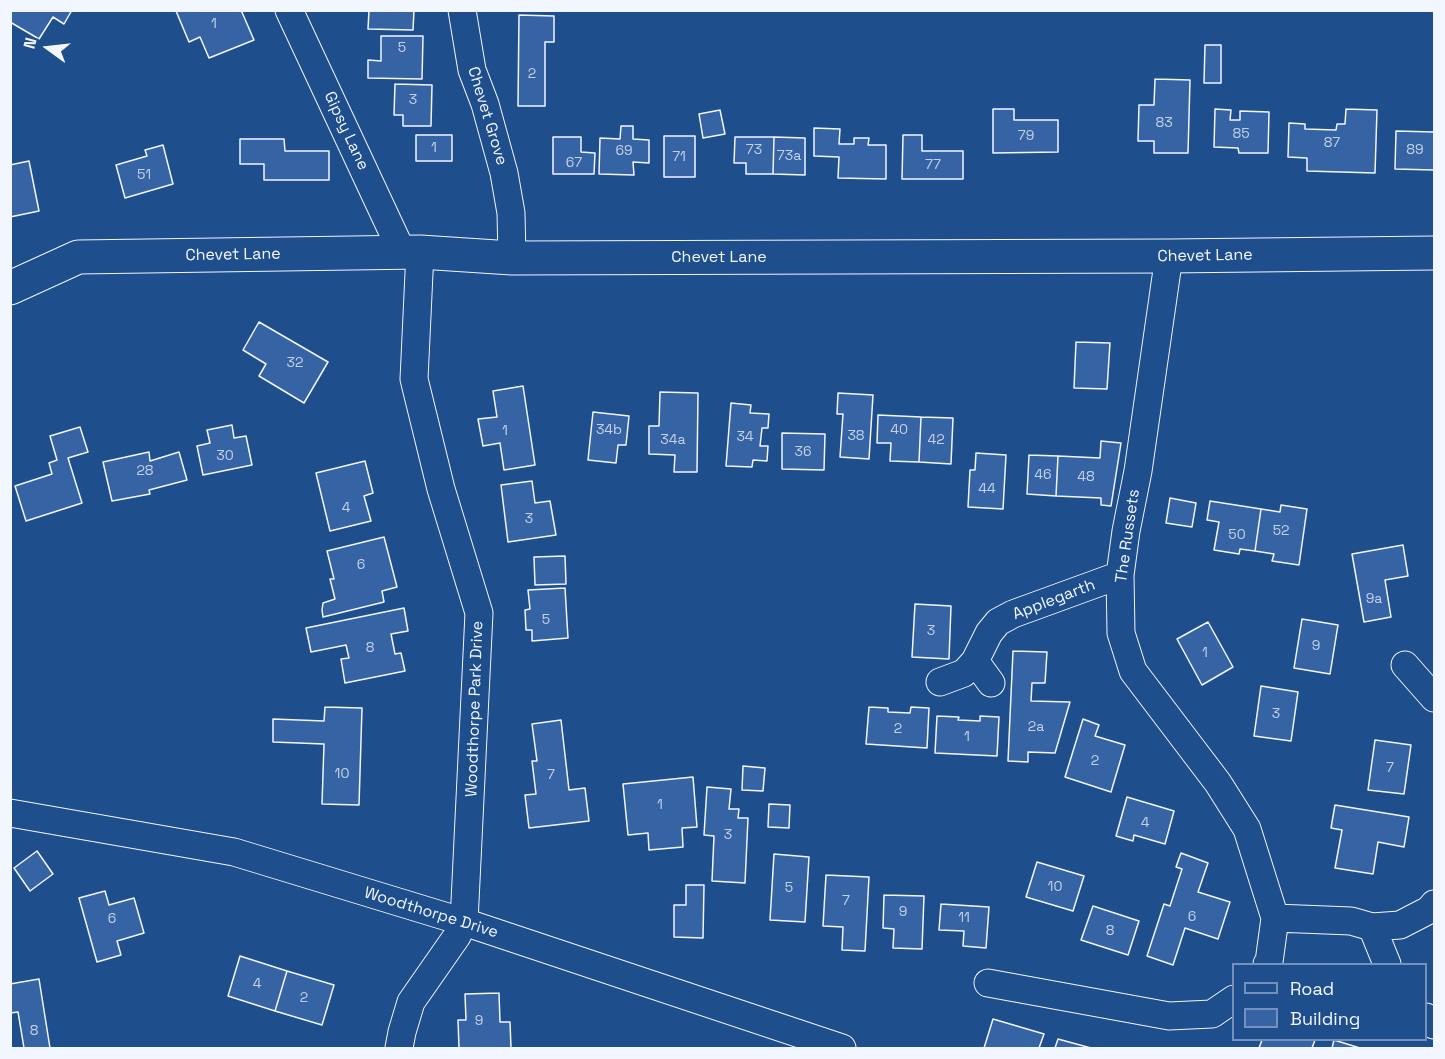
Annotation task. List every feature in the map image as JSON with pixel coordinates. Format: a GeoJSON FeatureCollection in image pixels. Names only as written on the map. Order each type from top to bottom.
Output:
{"type":"FeatureCollection","features":[{"type":"Feature","properties":{"kind":"main road","name":"Chevet Lane"},"geometry":{"type":"LineString","coordinates":[[10,288],[78,257],[411,252],[512,258],[1434,253]]}},
{"type":"Feature","properties":{"kind":"street","name":"Gipsy Lane"},"geometry":{"type":"LineString","coordinates":[[290,10],[411,252]]}},
{"type":"Feature","properties":{"kind":"street","name":"Chevet Grove"},"geometry":{"type":"LineString","coordinates":[[462,10],[471,70],[485,104],[504,173],[511,213],[512,258]]}},
{"type":"Feature","properties":{"kind":"street","name":"Woodthorpe Park Drive"},"geometry":{"type":"LineString","coordinates":[[399,1048],[411,1002],[457,936],[464,922],[479,613],[441,489],[414,379],[411,252]]}},
{"type":"Feature","properties":{"kind":"street","name":"The Russets"},"geometry":{"type":"LineString","coordinates":[[1169,256],[1138,471],[1120,575],[1121,633],[1133,671],[1218,783],[1246,829],[1275,918],[1268,963]]}},
{"type":"Feature","properties":{"kind":"street","name":"Applegarth"},"geometry":{"type":"LineString","coordinates":[[940,682],[964,673],[975,661],[989,633],[998,622],[1013,614],[1120,575]]}},
{"type":"Feature","properties":{"kind":"street"},"geometry":{"type":"LineString","coordinates":[[975,661],[991,683]]}},
{"type":"Feature","properties":{"kind":"street"},"geometry":{"type":"LineString","coordinates":[[1405,665],[1434,698]]}},
{"type":"Feature","properties":{"kind":"street","name":"Woodthorpe Drive"},"geometry":{"type":"LineString","coordinates":[[10,813],[234,852],[464,922],[842,1048]]}},
{"type":"Feature","properties":{"kind":"street"},"geometry":{"type":"LineString","coordinates":[[1275,918],[1351,921],[1372,927],[1400,925],[1428,910],[1434,904]]}},
{"type":"Feature","properties":{"kind":"street"},"geometry":{"type":"LineString","coordinates":[[1372,927],[1387,963]]}},
{"type":"Feature","properties":{"kind":"street"},"geometry":{"type":"LineString","coordinates":[[988,983],[1169,1016],[1212,1014],[1232,1000]]}},
{"type":"Feature","properties":{"kind":"building"},"geometry":{"type":"Polygon","coordinates":[[[10,10],[72,10],[64,24],[53,17],[39,39],[10,22],[10,10]]]}},
{"type":"Feature","properties":{"kind":"building"},"geometry":{"type":"Polygon","coordinates":[[[241,10],[254,40],[209,58],[200,37],[189,42],[176,11],[241,10]]]}},
{"type":"Feature","properties":{"kind":"building"},"geometry":{"type":"Polygon","coordinates":[[[369,10],[414,10],[413,30],[368,29],[369,10]]]}},
{"type":"Feature","properties":{"kind":"building"},"geometry":{"type":"Polygon","coordinates":[[[519,15],[554,16],[554,42],[545,42],[545,106],[518,106],[519,15]]]}},
{"type":"Feature","properties":{"kind":"building"},"geometry":{"type":"Polygon","coordinates":[[[381,36],[423,36],[422,79],[368,78],[368,60],[381,61],[381,36]]]}},
{"type":"Feature","properties":{"kind":"building"},"geometry":{"type":"Polygon","coordinates":[[[1205,45],[1221,45],[1221,83],[1204,83],[1205,45]]]}},
{"type":"Feature","properties":{"kind":"building"},"geometry":{"type":"Polygon","coordinates":[[[1155,79],[1190,80],[1188,153],[1154,153],[1154,141],[1138,141],[1139,105],[1154,105],[1155,79]]]}},
{"type":"Feature","properties":{"kind":"building"},"geometry":{"type":"Polygon","coordinates":[[[395,84],[432,85],[431,126],[403,126],[403,115],[394,115],[395,84]]]}},
{"type":"Feature","properties":{"kind":"building"},"geometry":{"type":"Polygon","coordinates":[[[993,109],[1014,109],[1014,120],[1058,120],[1058,152],[993,153],[993,109]]]}},
{"type":"Feature","properties":{"kind":"building"},"geometry":{"type":"Polygon","coordinates":[[[1215,109],[1231,110],[1230,120],[1240,120],[1240,111],[1269,112],[1268,153],[1239,153],[1238,148],[1214,147],[1215,109]]]}},
{"type":"Feature","properties":{"kind":"building"},"geometry":{"type":"Polygon","coordinates":[[[1346,109],[1377,110],[1375,173],[1307,171],[1307,158],[1288,157],[1289,123],[1305,124],[1305,129],[1336,130],[1337,124],[1345,124],[1346,109]]]}},
{"type":"Feature","properties":{"kind":"building"},"geometry":{"type":"Polygon","coordinates":[[[720,110],[725,134],[703,138],[699,114],[720,110]]]}},
{"type":"Feature","properties":{"kind":"building"},"geometry":{"type":"Polygon","coordinates":[[[621,126],[633,126],[633,139],[649,140],[649,163],[633,162],[634,175],[599,174],[600,138],[620,139],[621,126]]]}},
{"type":"Feature","properties":{"kind":"building"},"geometry":{"type":"Polygon","coordinates":[[[814,128],[840,129],[839,144],[854,144],[854,138],[869,138],[868,145],[886,145],[886,179],[838,178],[839,157],[814,156],[814,128]]]}},
{"type":"Feature","properties":{"kind":"building"},"geometry":{"type":"Polygon","coordinates":[[[1396,131],[1434,132],[1434,170],[1395,169],[1396,131]]]}},
{"type":"Feature","properties":{"kind":"building"},"geometry":{"type":"Polygon","coordinates":[[[416,135],[452,135],[452,161],[416,161],[416,135]]]}},
{"type":"Feature","properties":{"kind":"building"},"geometry":{"type":"Polygon","coordinates":[[[903,135],[922,135],[922,151],[963,151],[963,179],[902,179],[903,135]]]}},
{"type":"Feature","properties":{"kind":"building"},"geometry":{"type":"Polygon","coordinates":[[[664,136],[695,136],[695,177],[664,177],[664,136]]]}},
{"type":"Feature","properties":{"kind":"building"},"geometry":{"type":"Polygon","coordinates":[[[553,137],[581,137],[581,152],[595,153],[594,174],[553,174],[553,137]]]}},
{"type":"Feature","properties":{"kind":"building"},"geometry":{"type":"Polygon","coordinates":[[[735,137],[774,137],[773,174],[746,174],[746,163],[734,163],[735,137]]]}},
{"type":"Feature","properties":{"kind":"building"},"geometry":{"type":"Polygon","coordinates":[[[774,137],[805,138],[805,175],[773,174],[774,137]]]}},
{"type":"Feature","properties":{"kind":"building"},"geometry":{"type":"Polygon","coordinates":[[[240,139],[284,139],[285,151],[329,151],[329,180],[264,180],[264,164],[240,164],[240,139]]]}},
{"type":"Feature","properties":{"kind":"building"},"geometry":{"type":"Polygon","coordinates":[[[163,145],[173,184],[125,198],[116,165],[147,156],[145,150],[163,145]]]}},
{"type":"Feature","properties":{"kind":"building"},"geometry":{"type":"Polygon","coordinates":[[[29,161],[39,211],[10,217],[10,165],[29,161]]]}},
{"type":"Feature","properties":{"kind":"building"},"geometry":{"type":"Polygon","coordinates":[[[259,322],[328,362],[304,403],[259,376],[266,364],[243,350],[259,322]]]}},
{"type":"Feature","properties":{"kind":"building"},"geometry":{"type":"Polygon","coordinates":[[[1076,342],[1110,343],[1107,389],[1074,388],[1076,342]]]}},
{"type":"Feature","properties":{"kind":"building"},"geometry":{"type":"Polygon","coordinates":[[[523,386],[535,465],[504,470],[500,443],[483,446],[478,419],[497,417],[493,391],[523,386]]]}},
{"type":"Feature","properties":{"kind":"building"},"geometry":{"type":"Polygon","coordinates":[[[660,392],[698,393],[697,472],[674,472],[675,455],[649,454],[649,426],[659,426],[660,392]]]}},
{"type":"Feature","properties":{"kind":"building"},"geometry":{"type":"Polygon","coordinates":[[[838,393],[873,395],[869,459],[840,457],[843,414],[837,414],[838,393]]]}},
{"type":"Feature","properties":{"kind":"building"},"geometry":{"type":"Polygon","coordinates":[[[731,403],[751,405],[750,413],[769,414],[768,428],[762,428],[760,446],[768,446],[767,461],[753,460],[752,467],[726,466],[731,403]]]}},
{"type":"Feature","properties":{"kind":"building"},"geometry":{"type":"Polygon","coordinates":[[[593,412],[629,416],[626,445],[618,445],[616,463],[588,460],[593,412]]]}},
{"type":"Feature","properties":{"kind":"building"},"geometry":{"type":"Polygon","coordinates":[[[878,415],[921,417],[919,462],[890,461],[891,443],[877,443],[878,415]]]}},
{"type":"Feature","properties":{"kind":"building"},"geometry":{"type":"Polygon","coordinates":[[[921,417],[953,418],[951,464],[919,462],[921,417]]]}},
{"type":"Feature","properties":{"kind":"building"},"geometry":{"type":"Polygon","coordinates":[[[232,425],[234,438],[246,436],[252,465],[203,475],[197,446],[210,443],[207,430],[232,425]]]}},
{"type":"Feature","properties":{"kind":"building"},"geometry":{"type":"Polygon","coordinates":[[[80,427],[88,452],[68,458],[82,503],[26,521],[15,486],[52,474],[49,463],[57,460],[50,436],[80,427]]]}},
{"type":"Feature","properties":{"kind":"building"},"geometry":{"type":"Polygon","coordinates":[[[782,433],[825,434],[824,470],[782,469],[782,433]]]}},
{"type":"Feature","properties":{"kind":"building"},"geometry":{"type":"Polygon","coordinates":[[[1101,441],[1121,443],[1111,506],[1101,505],[1101,498],[1056,496],[1058,456],[1100,458],[1101,441]]]}},
{"type":"Feature","properties":{"kind":"building"},"geometry":{"type":"Polygon","coordinates":[[[149,452],[150,461],[179,452],[187,480],[149,490],[150,494],[112,501],[103,462],[149,452]]]}},
{"type":"Feature","properties":{"kind":"building"},"geometry":{"type":"Polygon","coordinates":[[[976,453],[1006,455],[1003,509],[968,507],[970,470],[975,470],[976,453]]]}},
{"type":"Feature","properties":{"kind":"building"},"geometry":{"type":"Polygon","coordinates":[[[1029,455],[1058,456],[1056,496],[1027,494],[1029,455]]]}},
{"type":"Feature","properties":{"kind":"building"},"geometry":{"type":"Polygon","coordinates":[[[365,461],[373,493],[364,496],[371,521],[330,531],[316,473],[365,461]]]}},
{"type":"Feature","properties":{"kind":"building"},"geometry":{"type":"Polygon","coordinates":[[[532,481],[535,503],[550,501],[556,535],[508,542],[501,485],[532,481]]]}},
{"type":"Feature","properties":{"kind":"building"},"geometry":{"type":"Polygon","coordinates":[[[1170,498],[1196,503],[1192,527],[1166,523],[1170,498]]]}},
{"type":"Feature","properties":{"kind":"building"},"geometry":{"type":"Polygon","coordinates":[[[1210,501],[1261,509],[1255,551],[1240,549],[1239,554],[1214,550],[1219,522],[1207,520],[1210,501]]]}},
{"type":"Feature","properties":{"kind":"building"},"geometry":{"type":"Polygon","coordinates":[[[1281,505],[1307,509],[1299,565],[1272,561],[1274,554],[1255,551],[1261,509],[1280,512],[1281,505]]]}},
{"type":"Feature","properties":{"kind":"building"},"geometry":{"type":"Polygon","coordinates":[[[384,537],[397,587],[382,591],[384,602],[323,617],[323,603],[335,599],[330,579],[334,579],[327,551],[384,537]]]}},
{"type":"Feature","properties":{"kind":"building"},"geometry":{"type":"Polygon","coordinates":[[[1403,545],[1408,576],[1385,580],[1391,617],[1364,622],[1352,554],[1403,545]]]}},
{"type":"Feature","properties":{"kind":"building"},"geometry":{"type":"Polygon","coordinates":[[[565,556],[566,584],[535,585],[534,557],[565,556]]]}},
{"type":"Feature","properties":{"kind":"building"},"geometry":{"type":"Polygon","coordinates":[[[565,588],[568,638],[532,641],[532,630],[526,630],[525,610],[530,609],[528,590],[565,588]]]}},
{"type":"Feature","properties":{"kind":"building"},"geometry":{"type":"Polygon","coordinates":[[[915,604],[951,606],[949,659],[912,657],[915,604]]]}},
{"type":"Feature","properties":{"kind":"building"},"geometry":{"type":"Polygon","coordinates":[[[404,608],[408,631],[391,634],[395,654],[401,653],[405,671],[345,683],[341,659],[349,658],[346,645],[311,652],[306,628],[404,608]]]}},
{"type":"Feature","properties":{"kind":"building"},"geometry":{"type":"Polygon","coordinates":[[[1302,619],[1338,625],[1330,674],[1294,668],[1302,619]]]}},
{"type":"Feature","properties":{"kind":"building"},"geometry":{"type":"Polygon","coordinates":[[[1208,622],[1233,667],[1202,685],[1177,639],[1208,622]]]}},
{"type":"Feature","properties":{"kind":"building"},"geometry":{"type":"Polygon","coordinates":[[[1013,651],[1047,652],[1045,683],[1032,683],[1031,701],[1070,702],[1055,753],[1028,752],[1028,762],[1008,761],[1013,651]]]}},
{"type":"Feature","properties":{"kind":"building"},"geometry":{"type":"Polygon","coordinates":[[[1261,686],[1298,692],[1291,741],[1254,736],[1261,686]]]}},
{"type":"Feature","properties":{"kind":"building"},"geometry":{"type":"Polygon","coordinates":[[[325,707],[362,708],[359,805],[322,804],[324,744],[273,742],[273,719],[324,721],[325,707]]]}},
{"type":"Feature","properties":{"kind":"building"},"geometry":{"type":"Polygon","coordinates":[[[869,707],[888,708],[888,712],[910,713],[911,707],[929,708],[927,748],[866,744],[869,707]]]}},
{"type":"Feature","properties":{"kind":"building"},"geometry":{"type":"Polygon","coordinates":[[[937,716],[980,721],[980,716],[999,717],[997,756],[935,753],[937,716]]]}},
{"type":"Feature","properties":{"kind":"building"},"geometry":{"type":"Polygon","coordinates":[[[1083,719],[1099,725],[1095,736],[1125,745],[1111,792],[1065,777],[1083,719]]]}},
{"type":"Feature","properties":{"kind":"building"},"geometry":{"type":"Polygon","coordinates":[[[561,720],[569,790],[585,788],[589,821],[529,828],[525,795],[536,794],[532,761],[537,761],[532,724],[561,720]]]}},
{"type":"Feature","properties":{"kind":"building"},"geometry":{"type":"Polygon","coordinates":[[[1375,740],[1411,745],[1404,794],[1368,790],[1375,740]]]}},
{"type":"Feature","properties":{"kind":"building"},"geometry":{"type":"Polygon","coordinates":[[[743,766],[765,768],[763,791],[742,790],[743,766]]]}},
{"type":"Feature","properties":{"kind":"building"},"geometry":{"type":"Polygon","coordinates":[[[693,777],[697,827],[682,828],[683,847],[649,850],[648,833],[628,835],[623,784],[693,777]]]}},
{"type":"Feature","properties":{"kind":"building"},"geometry":{"type":"Polygon","coordinates":[[[707,787],[731,789],[729,809],[739,809],[738,818],[748,818],[745,883],[712,881],[714,836],[704,835],[707,787]]]}},
{"type":"Feature","properties":{"kind":"building"},"geometry":{"type":"Polygon","coordinates":[[[1127,797],[1174,811],[1165,844],[1134,835],[1133,841],[1116,836],[1127,797]]]}},
{"type":"Feature","properties":{"kind":"building"},"geometry":{"type":"Polygon","coordinates":[[[769,804],[790,805],[789,828],[768,827],[769,804]]]}},
{"type":"Feature","properties":{"kind":"building"},"geometry":{"type":"Polygon","coordinates":[[[1335,805],[1409,817],[1404,847],[1378,842],[1373,874],[1335,868],[1342,830],[1331,828],[1335,805]]]}},
{"type":"Feature","properties":{"kind":"building"},"geometry":{"type":"Polygon","coordinates":[[[37,851],[53,874],[30,891],[14,868],[37,851]]]}},
{"type":"Feature","properties":{"kind":"building"},"geometry":{"type":"Polygon","coordinates":[[[1181,853],[1208,863],[1198,892],[1230,902],[1218,939],[1185,928],[1173,965],[1147,956],[1164,904],[1170,906],[1182,869],[1176,867],[1181,853]]]}},
{"type":"Feature","properties":{"kind":"building"},"geometry":{"type":"Polygon","coordinates":[[[774,854],[809,857],[805,922],[770,920],[774,854]]]}},
{"type":"Feature","properties":{"kind":"building"},"geometry":{"type":"Polygon","coordinates":[[[1037,862],[1084,876],[1073,911],[1026,897],[1037,862]]]}},
{"type":"Feature","properties":{"kind":"building"},"geometry":{"type":"Polygon","coordinates":[[[826,875],[869,877],[865,951],[842,950],[843,927],[823,926],[826,875]]]}},
{"type":"Feature","properties":{"kind":"building"},"geometry":{"type":"Polygon","coordinates":[[[686,885],[704,885],[703,938],[674,937],[674,905],[686,905],[686,885]]]}},
{"type":"Feature","properties":{"kind":"building"},"geometry":{"type":"Polygon","coordinates":[[[105,891],[109,905],[134,898],[144,933],[117,941],[121,955],[97,962],[79,898],[105,891]]]}},
{"type":"Feature","properties":{"kind":"building"},"geometry":{"type":"Polygon","coordinates":[[[884,895],[924,896],[922,949],[893,948],[894,929],[883,928],[884,895]]]}},
{"type":"Feature","properties":{"kind":"building"},"geometry":{"type":"Polygon","coordinates":[[[941,904],[989,907],[986,948],[963,946],[964,931],[939,930],[941,904]]]}},
{"type":"Feature","properties":{"kind":"building"},"geometry":{"type":"Polygon","coordinates":[[[1093,906],[1139,921],[1128,955],[1081,940],[1093,906]]]}},
{"type":"Feature","properties":{"kind":"building"},"geometry":{"type":"Polygon","coordinates":[[[240,956],[287,971],[275,1011],[228,996],[240,956]]]}},
{"type":"Feature","properties":{"kind":"building"},"geometry":{"type":"Polygon","coordinates":[[[287,971],[334,985],[322,1025],[275,1011],[287,971]]]}},
{"type":"Feature","properties":{"kind":"building"},"geometry":{"type":"Polygon","coordinates":[[[39,979],[50,1048],[24,1048],[18,1012],[10,1013],[10,984],[39,979]]]}},
{"type":"Feature","properties":{"kind":"building"},"geometry":{"type":"Polygon","coordinates":[[[499,993],[500,1022],[510,1022],[511,1048],[459,1048],[458,1020],[466,1020],[465,994],[499,993]]]}},
{"type":"Feature","properties":{"kind":"building"},"geometry":{"type":"Polygon","coordinates":[[[993,1019],[1044,1034],[1039,1048],[984,1048],[993,1019]]]}},
{"type":"Feature","properties":{"kind":"building"},"geometry":{"type":"Polygon","coordinates":[[[1058,1039],[1091,1048],[1055,1048],[1058,1039]]]}},
{"type":"Feature","properties":{"kind":"building"},"geometry":{"type":"Polygon","coordinates":[[[1262,1041],[1315,1041],[1312,1048],[1259,1048],[1262,1041]]]}},
{"type":"Feature","properties":{"kind":"building"},"geometry":{"type":"Polygon","coordinates":[[[1334,1041],[1337,1041],[1360,1048],[1332,1048],[1334,1041]]]}}]}
